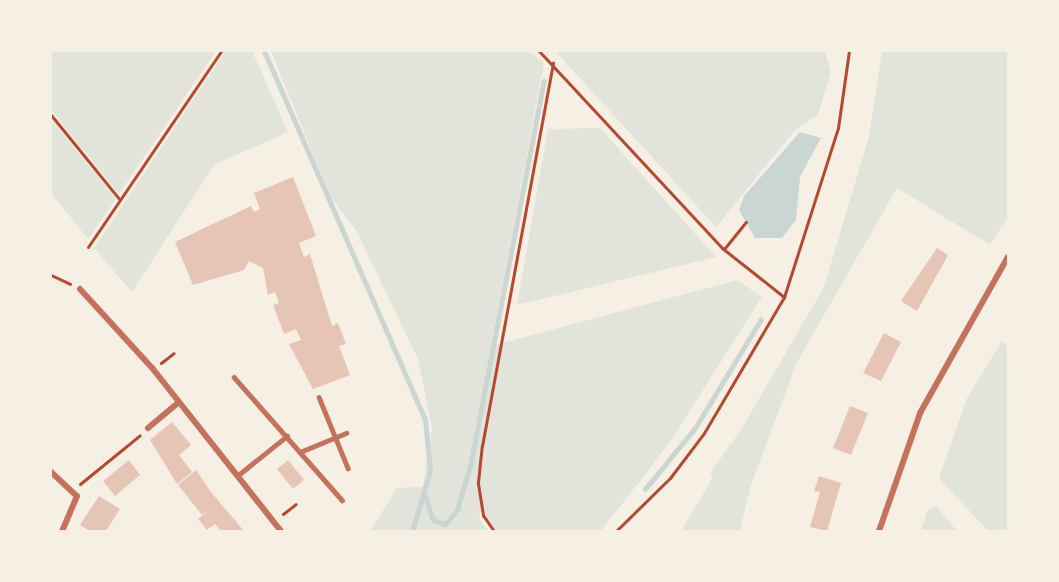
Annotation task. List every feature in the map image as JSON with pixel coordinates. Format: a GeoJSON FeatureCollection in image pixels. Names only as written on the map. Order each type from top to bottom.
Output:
{"type":"FeatureCollection","features":[{"type":"Feature","properties":{"kind":"street"},"geometry":{"type":"LineString","coordinates":[[879,531],[921,413],[1008,257]]}},
{"type":"Feature","properties":{"kind":"street"},"geometry":{"type":"LineString","coordinates":[[80,289],[156,367],[178,402],[281,531]]}},
{"type":"Feature","properties":{"kind":"street"},"geometry":{"type":"LineString","coordinates":[[148,428],[178,402]]}},
{"type":"Feature","properties":{"kind":"street"},"geometry":{"type":"LineString","coordinates":[[51,472],[74,489],[77,503],[62,531]]}},
{"type":"Feature","properties":{"kind":"lane"},"geometry":{"type":"LineString","coordinates":[[234,377],[342,500]]}},
{"type":"Feature","properties":{"kind":"lane"},"geometry":{"type":"LineString","coordinates":[[319,397],[348,468]]}},
{"type":"Feature","properties":{"kind":"lane"},"geometry":{"type":"LineString","coordinates":[[300,452],[337,440],[346,433]]}},
{"type":"Feature","properties":{"kind":"lane"},"geometry":{"type":"LineString","coordinates":[[237,476],[287,436]]}},
{"type":"Feature","properties":{"kind":"path"},"geometry":{"type":"LineString","coordinates":[[88,248],[221,51]]}},
{"type":"Feature","properties":{"kind":"path"},"geometry":{"type":"LineString","coordinates":[[539,51],[553,63],[724,249],[784,297]]}},
{"type":"Feature","properties":{"kind":"path"},"geometry":{"type":"LineString","coordinates":[[616,531],[670,478],[704,433],[784,297],[838,128],[849,51]]}},
{"type":"Feature","properties":{"kind":"path"},"geometry":{"type":"LineString","coordinates":[[494,531],[483,515],[478,482],[482,446],[553,63]]}},
{"type":"Feature","properties":{"kind":"path"},"geometry":{"type":"LineString","coordinates":[[51,115],[121,200]]}},
{"type":"Feature","properties":{"kind":"path"},"geometry":{"type":"LineString","coordinates":[[724,249],[746,222]]}},
{"type":"Feature","properties":{"kind":"path"},"geometry":{"type":"LineString","coordinates":[[51,275],[63,281]]}},
{"type":"Feature","properties":{"kind":"path"},"geometry":{"type":"LineString","coordinates":[[156,367],[174,353]]}},
{"type":"Feature","properties":{"kind":"path"},"geometry":{"type":"LineString","coordinates":[[74,489],[148,428]]}},
{"type":"Feature","properties":{"kind":"path"},"geometry":{"type":"LineString","coordinates":[[277,519],[296,504]]}},
{"type":"Feature","properties":{"kind":"shaded area"},"geometry":{"type":"Polygon","coordinates":[[[51,51],[216,51],[119,194],[51,110],[51,51]]]}},
{"type":"Feature","properties":{"kind":"shaded area"},"geometry":{"type":"Polygon","coordinates":[[[226,51],[252,51],[288,132],[214,165],[132,292],[94,248],[226,51]]]}},
{"type":"Feature","properties":{"kind":"shaded area"},"geometry":{"type":"Polygon","coordinates":[[[271,51],[529,51],[544,63],[491,346],[737,280],[762,297],[670,442],[601,531],[497,531],[481,510],[479,518],[488,531],[370,531],[397,488],[423,487],[432,428],[418,359],[356,230],[330,196],[271,51]]]}},
{"type":"Feature","properties":{"kind":"shaded area"},"geometry":{"type":"Polygon","coordinates":[[[555,51],[825,51],[831,72],[818,115],[795,130],[716,227],[555,51]]]}},
{"type":"Feature","properties":{"kind":"shaded area"},"geometry":{"type":"Polygon","coordinates":[[[882,51],[1008,51],[1008,217],[990,245],[897,188],[797,362],[751,485],[740,529],[746,531],[681,531],[713,477],[710,473],[741,430],[824,287],[869,136],[882,51]]]}},
{"type":"Feature","properties":{"kind":"shaded area"},"geometry":{"type":"Polygon","coordinates":[[[51,120],[116,199],[88,239],[51,193],[51,120]]]}},
{"type":"Feature","properties":{"kind":"shaded area"},"geometry":{"type":"Polygon","coordinates":[[[600,128],[716,257],[517,305],[548,129],[600,128]]]}},
{"type":"Feature","properties":{"kind":"shaded area"},"geometry":{"type":"Polygon","coordinates":[[[800,132],[821,138],[800,177],[796,220],[782,238],[755,238],[739,210],[744,196],[800,132]]]}},
{"type":"Feature","properties":{"kind":"shaded area"},"geometry":{"type":"Polygon","coordinates":[[[1002,341],[1008,348],[1008,529],[988,531],[939,478],[967,398],[1002,341]]]}},
{"type":"Feature","properties":{"kind":"shaded area"},"geometry":{"type":"Polygon","coordinates":[[[935,505],[957,531],[921,531],[927,511],[935,505]]]}},
{"type":"Feature","properties":{"kind":"building"},"geometry":{"type":"Polygon","coordinates":[[[293,177],[316,236],[299,243],[304,257],[310,254],[332,326],[338,323],[346,344],[339,346],[350,375],[313,389],[289,344],[301,340],[296,329],[284,334],[273,305],[279,303],[275,292],[268,295],[263,268],[249,261],[244,270],[193,285],[175,242],[251,206],[254,212],[260,209],[254,193],[293,177]]]}},
{"type":"Feature","properties":{"kind":"building"},"geometry":{"type":"Polygon","coordinates":[[[937,248],[948,255],[917,311],[901,301],[937,248]]]}},
{"type":"Feature","properties":{"kind":"building"},"geometry":{"type":"Polygon","coordinates":[[[884,333],[901,342],[881,381],[863,373],[884,333]]]}},
{"type":"Feature","properties":{"kind":"building"},"geometry":{"type":"Polygon","coordinates":[[[850,406],[868,413],[851,455],[833,448],[850,406]]]}},
{"type":"Feature","properties":{"kind":"building"},"geometry":{"type":"Polygon","coordinates":[[[172,422],[191,445],[179,455],[192,472],[177,484],[150,440],[172,422]]]}},
{"type":"Feature","properties":{"kind":"building"},"geometry":{"type":"Polygon","coordinates":[[[129,460],[140,475],[115,496],[103,481],[129,460]]]}},
{"type":"Feature","properties":{"kind":"building"},"geometry":{"type":"Polygon","coordinates":[[[288,460],[304,480],[293,489],[277,469],[288,460]]]}},
{"type":"Feature","properties":{"kind":"building"},"geometry":{"type":"Polygon","coordinates":[[[196,470],[211,492],[244,531],[221,531],[215,524],[207,530],[198,519],[215,506],[202,515],[178,485],[196,470]]]}},
{"type":"Feature","properties":{"kind":"building"},"geometry":{"type":"Polygon","coordinates":[[[819,476],[841,483],[827,531],[810,527],[820,492],[814,491],[819,476]]]}},
{"type":"Feature","properties":{"kind":"building"},"geometry":{"type":"Polygon","coordinates":[[[99,496],[120,509],[106,531],[90,531],[80,525],[99,496]]]}},
{"type":"Feature","properties":{"kind":"waterway"},"geometry":{"type":"LineString","coordinates":[[264,51],[425,420],[430,471],[412,531]]}},
{"type":"Feature","properties":{"kind":"waterway"},"geometry":{"type":"LineString","coordinates":[[425,497],[433,520],[445,524],[457,510],[471,462],[544,81]]}},
{"type":"Feature","properties":{"kind":"waterway"},"geometry":{"type":"LineString","coordinates":[[645,489],[695,428],[761,319]]}}]}
